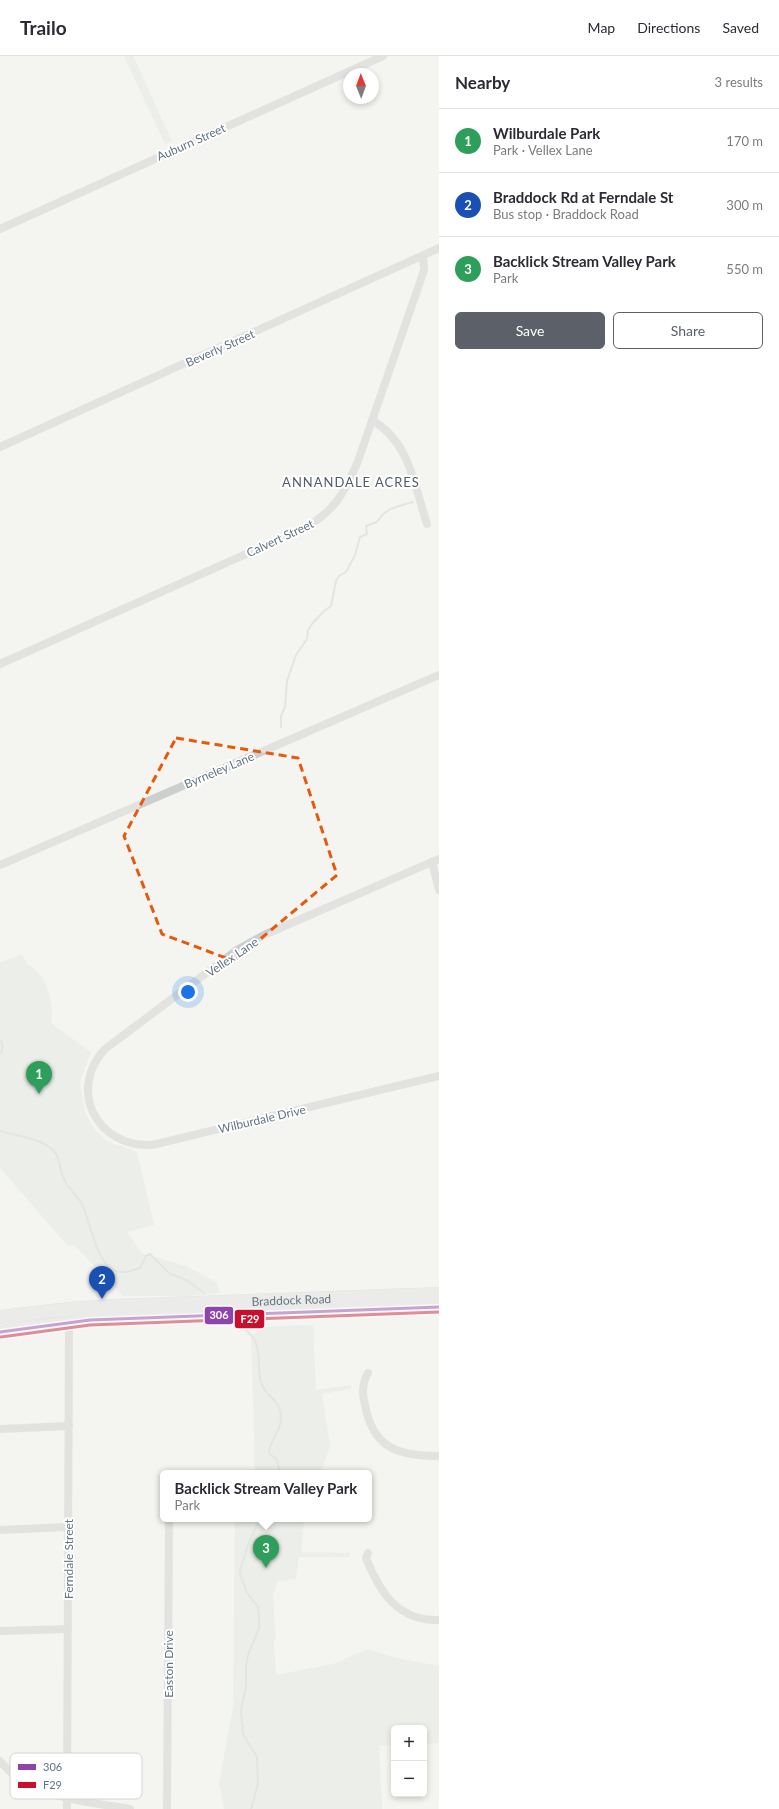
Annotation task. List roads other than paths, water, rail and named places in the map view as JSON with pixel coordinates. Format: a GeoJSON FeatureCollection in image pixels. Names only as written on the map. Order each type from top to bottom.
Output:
{"type":"FeatureCollection","features":[{"type":"Feature","properties":{"kind":"main road","name":"Braddock Road"},"geometry":{"type":"LineString","coordinates":[[0,1317],[70,1309],[439,1294]]}},
{"type":"Feature","properties":{"kind":"main road","name":"Braddock Road"},"geometry":{"type":"LineString","coordinates":[[0,1332],[69,1322],[119,1319],[439,1307]]}},
{"type":"Feature","properties":{"kind":"street","name":"Auburn Street"},"geometry":{"type":"LineString","coordinates":[[0,229],[382,56]]}},
{"type":"Feature","properties":{"kind":"street","name":"Beverly Street"},"geometry":{"type":"LineString","coordinates":[[0,447],[439,248]]}},
{"type":"Feature","properties":{"kind":"street","name":"Calvert Street"},"geometry":{"type":"LineString","coordinates":[[0,664],[220,566],[317,520],[332,508],[348,486],[372,420],[424,270],[423,256]]}},
{"type":"Feature","properties":{"kind":"street"},"geometry":{"type":"LineString","coordinates":[[372,420],[391,433],[403,452],[427,524]]}},
{"type":"Feature","properties":{"kind":"street","name":"Byrneley Lane"},"geometry":{"type":"LineString","coordinates":[[0,865],[96,825],[186,784],[439,676]]}},
{"type":"Feature","properties":{"kind":"street"},"geometry":{"type":"LineString","coordinates":[[436,861],[439,890]]}},
{"type":"Feature","properties":{"kind":"street","name":"Vellex Lane"},"geometry":{"type":"LineString","coordinates":[[94,1116],[89,1102],[88,1092],[90,1077],[95,1063],[105,1050],[237,950],[264,935],[436,861]]}},
{"type":"Feature","properties":{"kind":"street","name":"Wilburdale Drive"},"geometry":{"type":"LineString","coordinates":[[94,1116],[106,1131],[123,1141],[132,1144],[152,1145],[439,1076]]}},
{"type":"Feature","properties":{"kind":"street","name":"Ferndale Street"},"geometry":{"type":"LineString","coordinates":[[67,1753],[70,1309]]}},
{"type":"Feature","properties":{"kind":"street"},"geometry":{"type":"LineString","coordinates":[[368,1372],[364,1379],[364,1400],[370,1423],[378,1436],[388,1446],[406,1454],[416,1456],[439,1456]]}},
{"type":"Feature","properties":{"kind":"street"},"geometry":{"type":"LineString","coordinates":[[0,1429],[69,1426]]}},
{"type":"Feature","properties":{"kind":"street","name":"Easton Drive"},"geometry":{"type":"LineString","coordinates":[[167,1809],[169,1522]]}},
{"type":"Feature","properties":{"kind":"street"},"geometry":{"type":"LineString","coordinates":[[0,1530],[68,1527]]}},
{"type":"Feature","properties":{"kind":"street"},"geometry":{"type":"LineString","coordinates":[[368,1553],[366,1558],[374,1577],[392,1603],[399,1610],[416,1619],[439,1620]]}},
{"type":"Feature","properties":{"kind":"street"},"geometry":{"type":"LineString","coordinates":[[0,1631],[68,1629]]}},
{"type":"Feature","properties":{"kind":"street"},"geometry":{"type":"LineString","coordinates":[[1,1763],[10,1771]]}},
{"type":"Feature","properties":{"kind":"street"},"geometry":{"type":"LineString","coordinates":[[78,1799],[130,1809]]}},
{"type":"Feature","properties":{"kind":"waterway"},"geometry":{"type":"LineString","coordinates":[[281,727],[281,716],[285,707],[287,681],[296,655],[307,639],[308,630],[312,624],[331,606],[336,581],[339,576],[346,572],[355,555],[360,537],[367,534],[366,526],[377,522],[388,510],[413,502]]}},
{"type":"Feature","properties":{"kind":"waterway"},"geometry":{"type":"LineString","coordinates":[[0,1040],[2,1042],[2,1051],[0,1054]]}},
{"type":"Feature","properties":{"kind":"waterway"},"geometry":{"type":"LineString","coordinates":[[0,1131],[36,1140],[54,1151],[58,1157],[62,1176],[82,1204],[100,1255],[113,1270],[124,1272],[140,1268],[146,1256],[150,1254],[169,1273],[188,1281],[204,1293]]}},
{"type":"Feature","properties":{"kind":"waterway"},"geometry":{"type":"LineString","coordinates":[[239,1323],[254,1339],[258,1350],[259,1373],[262,1385],[279,1407],[281,1419],[280,1424],[271,1444],[269,1453],[277,1460],[279,1470]]}},
{"type":"Feature","properties":{"kind":"waterway"},"geometry":{"type":"LineString","coordinates":[[251,1809],[258,1784],[257,1757],[243,1734],[241,1711],[246,1686],[246,1665],[248,1655],[259,1628],[259,1619],[258,1607],[247,1593],[240,1574],[249,1542],[259,1522]]}},
{"type":"Feature","properties":{"kind":"place","name":"Wilburdale Park"},"geometry":{"type":"Point","coordinates":[39,1094]}},
{"type":"Feature","properties":{"kind":"place","name":"Braddock Rd at Ferndale St"},"geometry":{"type":"Point","coordinates":[102,1299]}},
{"type":"Feature","properties":{"kind":"place","name":"Backlick Stream Valley Park"},"geometry":{"type":"Point","coordinates":[266,1568]}},
{"type":"Feature","properties":{"kind":"district","name":"ANNANDALE ACRES"},"geometry":{"type":"Point","coordinates":[351,482]}}]}
